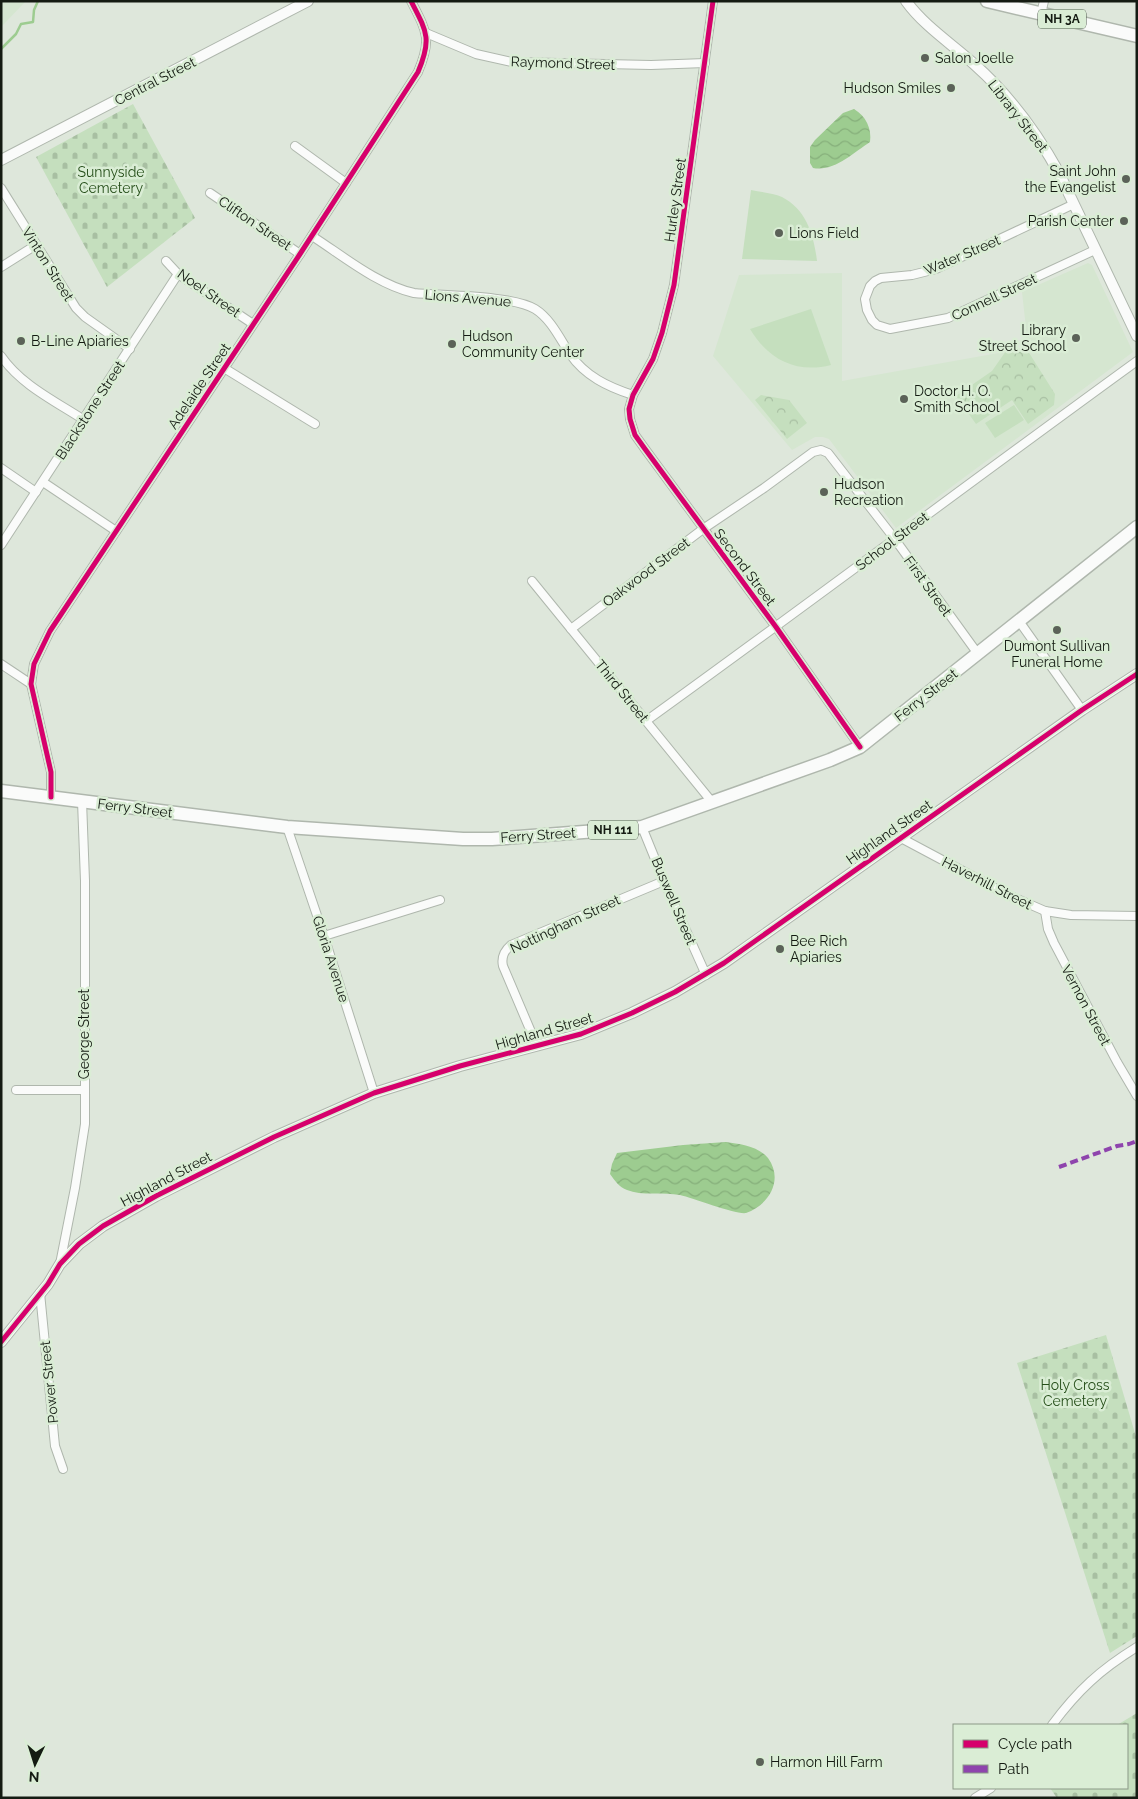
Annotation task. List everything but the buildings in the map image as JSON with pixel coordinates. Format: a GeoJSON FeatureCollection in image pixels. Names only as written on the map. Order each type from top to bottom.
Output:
{"type":"FeatureCollection","features":[{"type":"Feature","properties":{"kind":"main road","name":"NH 3A"},"geometry":{"type":"LineString","coordinates":[[987,1],[1137,36]]}},
{"type":"Feature","properties":{"kind":"main road","name":"Ferry Street"},"geometry":{"type":"LineString","coordinates":[[1,791],[287,827],[477,839],[642,827],[830,760],[860,747],[1137,527]]}},
{"type":"Feature","properties":{"kind":"street","name":"Central Street"},"geometry":{"type":"LineString","coordinates":[[1,160],[308,1]]}},
{"type":"Feature","properties":{"kind":"street"},"geometry":{"type":"LineString","coordinates":[[410,1],[426,33]]}},
{"type":"Feature","properties":{"kind":"street","name":"Hurley Street"},"geometry":{"type":"LineString","coordinates":[[633,395],[653,359],[662,333],[674,285],[706,63],[713,1]]}},
{"type":"Feature","properties":{"kind":"street","name":"Library Street"},"geometry":{"type":"LineString","coordinates":[[906,1],[920,18],[1002,91],[1045,149],[1060,173],[1137,336]]}},
{"type":"Feature","properties":{"kind":"street"},"geometry":{"type":"LineString","coordinates":[[1041,14],[1044,1]]}},
{"type":"Feature","properties":{"kind":"street","name":"Raymond Street"},"geometry":{"type":"LineString","coordinates":[[426,33],[476,54],[512,62],[650,65],[706,63]]}},
{"type":"Feature","properties":{"kind":"street","name":"Adelaide Street"},"geometry":{"type":"LineString","coordinates":[[51,797],[51,772],[31,684],[34,664],[45,640],[418,72],[425,55],[427,45],[426,33]]}},
{"type":"Feature","properties":{"kind":"street"},"geometry":{"type":"LineString","coordinates":[[295,146],[346,183]]}},
{"type":"Feature","properties":{"kind":"street","name":"Vinton Street"},"geometry":{"type":"LineString","coordinates":[[1,188],[76,308],[85,317],[130,349]]}},
{"type":"Feature","properties":{"kind":"street","name":"Clifton Street"},"geometry":{"type":"LineString","coordinates":[[210,193],[300,254]]}},
{"type":"Feature","properties":{"kind":"street","name":"Water Street"},"geometry":{"type":"LineString","coordinates":[[867,310],[866,292],[875,281],[881,278],[912,275],[936,269],[1074,204]]}},
{"type":"Feature","properties":{"kind":"street","name":"Lions Avenue"},"geometry":{"type":"LineString","coordinates":[[312,236],[382,281],[402,291],[414,294],[506,300],[528,306],[536,310],[549,323],[582,368],[604,384],[633,395]]}},
{"type":"Feature","properties":{"kind":"street"},"geometry":{"type":"LineString","coordinates":[[1,267],[36,245]]}},
{"type":"Feature","properties":{"kind":"street","name":"Connell Street"},"geometry":{"type":"LineString","coordinates":[[867,310],[877,325],[890,329],[942,320],[1095,250]]}},
{"type":"Feature","properties":{"kind":"street","name":"Noel Street"},"geometry":{"type":"LineString","coordinates":[[166,261],[178,274],[253,324]]}},
{"type":"Feature","properties":{"kind":"street","name":"Blackstone Street"},"geometry":{"type":"LineString","coordinates":[[1,545],[178,274]]}},
{"type":"Feature","properties":{"kind":"street"},"geometry":{"type":"LineString","coordinates":[[1,356],[12,371],[23,381],[84,420]]}},
{"type":"Feature","properties":{"kind":"street","name":"School Street"},"geometry":{"type":"LineString","coordinates":[[646,721],[1137,361]]}},
{"type":"Feature","properties":{"kind":"street"},"geometry":{"type":"LineString","coordinates":[[224,368],[315,424]]}},
{"type":"Feature","properties":{"kind":"street","name":"Second Street"},"geometry":{"type":"LineString","coordinates":[[633,395],[629,409],[635,435],[776,627],[860,747]]}},
{"type":"Feature","properties":{"kind":"street","name":"First Street"},"geometry":{"type":"LineString","coordinates":[[821,450],[828,453],[894,538],[978,654]]}},
{"type":"Feature","properties":{"kind":"street","name":"Oakwood Street"},"geometry":{"type":"LineString","coordinates":[[570,628],[703,529],[813,452],[821,450]]}},
{"type":"Feature","properties":{"kind":"street"},"geometry":{"type":"LineString","coordinates":[[1,468],[36,492]]}},
{"type":"Feature","properties":{"kind":"street"},"geometry":{"type":"LineString","coordinates":[[43,482],[116,531]]}},
{"type":"Feature","properties":{"kind":"street","name":"Third Street"},"geometry":{"type":"LineString","coordinates":[[532,581],[712,802]]}},
{"type":"Feature","properties":{"kind":"street"},"geometry":{"type":"LineString","coordinates":[[1020,621],[1082,710]]}},
{"type":"Feature","properties":{"kind":"street"},"geometry":{"type":"LineString","coordinates":[[1,664],[31,684]]}},
{"type":"Feature","properties":{"kind":"street","name":"Highland Street"},"geometry":{"type":"LineString","coordinates":[[1,1342],[40,1293],[60,1264],[94,1232],[156,1196],[274,1137],[374,1093],[460,1066],[581,1034],[641,1009],[706,975],[1082,710],[1137,674]]}},
{"type":"Feature","properties":{"kind":"street","name":"George Street"},"geometry":{"type":"LineString","coordinates":[[60,1264],[85,1124],[82,801]]}},
{"type":"Feature","properties":{"kind":"street","name":"Gloria Avenue"},"geometry":{"type":"LineString","coordinates":[[287,827],[374,1093]]}},
{"type":"Feature","properties":{"kind":"street","name":"Buswell Street"},"geometry":{"type":"LineString","coordinates":[[642,827],[706,975]]}},
{"type":"Feature","properties":{"kind":"street","name":"Haverhill Street"},"geometry":{"type":"LineString","coordinates":[[902,838],[1006,894],[1045,910],[1071,915],[1137,916]]}},
{"type":"Feature","properties":{"kind":"street","name":"Nottingham Street"},"geometry":{"type":"LineString","coordinates":[[537,1046],[503,966],[502,957],[506,949],[511,945],[664,881]]}},
{"type":"Feature","properties":{"kind":"street"},"geometry":{"type":"LineString","coordinates":[[324,936],[440,900]]}},
{"type":"Feature","properties":{"kind":"street","name":"Vernon Street"},"geometry":{"type":"LineString","coordinates":[[1045,910],[1048,930],[1054,943],[1137,1096]]}},
{"type":"Feature","properties":{"kind":"street"},"geometry":{"type":"LineString","coordinates":[[16,1090],[84,1090]]}},
{"type":"Feature","properties":{"kind":"street","name":"Power Street"},"geometry":{"type":"LineString","coordinates":[[40,1293],[55,1446],[63,1468]]}},
{"type":"Feature","properties":{"kind":"street"},"geometry":{"type":"LineString","coordinates":[[1053,1724],[1083,1687],[1111,1664],[1137,1647]]}},
{"type":"Feature","properties":{"kind":"street"},"geometry":{"type":"LineString","coordinates":[[975,1798],[989,1789]]}},
{"type":"Feature","properties":{"kind":"shaded area"},"geometry":{"type":"Polygon","coordinates":[[[1,1],[26,1],[1,27],[1,1]]]}},
{"type":"Feature","properties":{"kind":"shaded area","name":"Doctor H. O. Smith School"},"geometry":{"type":"Polygon","coordinates":[[[1088,263],[1092,265],[1133,352],[896,528],[829,439],[815,437],[792,450],[713,356],[739,275],[842,273],[842,381],[1026,348],[1022,292],[1088,263]]]}},
{"type":"Feature","properties":{"kind":"green space","name":"Sunnyside Cemetery"},"geometry":{"type":"Polygon","coordinates":[[[133,104],[195,218],[107,287],[36,157],[133,104]]]}},
{"type":"Feature","properties":{"kind":"green space","name":"Lions Field"},"geometry":{"type":"Polygon","coordinates":[[[751,190],[782,197],[798,209],[808,224],[814,242],[817,261],[742,259],[751,190]]]}},
{"type":"Feature","properties":{"kind":"green space"},"geometry":{"type":"Polygon","coordinates":[[[811,309],[831,365],[806,367],[784,362],[765,349],[750,329],[811,309]]]}},
{"type":"Feature","properties":{"kind":"green space"},"geometry":{"type":"Polygon","coordinates":[[[1026,348],[1055,394],[1054,405],[1028,424],[1012,400],[976,424],[956,396],[992,371],[1006,351],[1026,348]]]}},
{"type":"Feature","properties":{"kind":"green space"},"geometry":{"type":"Polygon","coordinates":[[[988,379],[995,389],[972,406],[965,396],[988,379]]]}},
{"type":"Feature","properties":{"kind":"green space"},"geometry":{"type":"Polygon","coordinates":[[[997,393],[1004,403],[980,419],[973,409],[997,393]]]}},
{"type":"Feature","properties":{"kind":"green space"},"geometry":{"type":"Polygon","coordinates":[[[761,395],[789,400],[807,423],[787,439],[755,400],[761,395]]]}},
{"type":"Feature","properties":{"kind":"green space"},"geometry":{"type":"Polygon","coordinates":[[[1014,405],[1024,420],[995,438],[985,423],[1014,405]]]}},
{"type":"Feature","properties":{"kind":"green space","name":"Holy Cross Cemetery"},"geometry":{"type":"Polygon","coordinates":[[[1106,1335],[1137,1440],[1137,1636],[1110,1653],[1017,1363],[1106,1335]]]}},
{"type":"Feature","properties":{"kind":"green space"},"geometry":{"type":"Polygon","coordinates":[[[1137,1713],[1137,1798],[1057,1798],[1051,1789],[1128,1789],[1128,1724],[1119,1724],[1137,1713]]]}},
{"type":"Feature","properties":{"kind":"water"},"geometry":{"type":"Polygon","coordinates":[[[854,109],[862,115],[867,123],[870,132],[870,142],[836,164],[828,167],[813,168],[810,163],[810,147],[843,113],[854,109]]]}},
{"type":"Feature","properties":{"kind":"water"},"geometry":{"type":"Polygon","coordinates":[[[726,1142],[748,1146],[759,1151],[768,1158],[773,1166],[775,1175],[772,1191],[761,1204],[746,1213],[725,1209],[680,1195],[633,1192],[624,1189],[610,1174],[617,1153],[726,1142]]]}},
{"type":"Feature","properties":{"kind":"waterway"},"geometry":{"type":"LineString","coordinates":[[1,49],[16,34],[21,24],[33,22],[34,10],[38,1]]}},
{"type":"Feature","properties":{"kind":"marked path"},"geometry":{"type":"LineString","coordinates":[[1059,1167],[1117,1146],[1137,1141]]}},
{"type":"Feature","properties":{"kind":"cycle path"},"geometry":{"type":"LineString","coordinates":[[51,797],[51,772],[31,684],[34,664],[50,631],[300,254],[418,72],[425,51],[426,36],[411,1]]}},
{"type":"Feature","properties":{"kind":"cycle path"},"geometry":{"type":"LineString","coordinates":[[713,1],[674,285],[662,333],[653,359],[633,395],[629,409],[630,419],[635,435],[776,627],[860,747]]}},
{"type":"Feature","properties":{"kind":"cycle path"},"geometry":{"type":"LineString","coordinates":[[1,1342],[48,1284],[60,1264],[79,1244],[103,1226],[156,1196],[274,1137],[374,1093],[460,1066],[581,1034],[632,1013],[675,992],[724,963],[1082,710],[1137,674]]}},
{"type":"Feature","properties":{"kind":"place","name":"Salon Joelle"},"geometry":{"type":"Point","coordinates":[925,58]}},
{"type":"Feature","properties":{"kind":"place","name":"Hudson Smiles"},"geometry":{"type":"Point","coordinates":[951,88]}},
{"type":"Feature","properties":{"kind":"place","name":"Saint John the Evangelist"},"geometry":{"type":"Point","coordinates":[1126,179]}},
{"type":"Feature","properties":{"kind":"place","name":"Parish Center"},"geometry":{"type":"Point","coordinates":[1124,221]}},
{"type":"Feature","properties":{"kind":"place","name":"Lions Field"},"geometry":{"type":"Point","coordinates":[779,233]}},
{"type":"Feature","properties":{"kind":"place","name":"Library Street School"},"geometry":{"type":"Point","coordinates":[1076,338]}},
{"type":"Feature","properties":{"kind":"place","name":"B-Line Apiaries"},"geometry":{"type":"Point","coordinates":[21,341]}},
{"type":"Feature","properties":{"kind":"place","name":"Hudson Community Center"},"geometry":{"type":"Point","coordinates":[452,344]}},
{"type":"Feature","properties":{"kind":"place","name":"Doctor H. O. Smith School"},"geometry":{"type":"Point","coordinates":[904,399]}},
{"type":"Feature","properties":{"kind":"place","name":"Hudson Recreation"},"geometry":{"type":"Point","coordinates":[824,492]}},
{"type":"Feature","properties":{"kind":"place","name":"Dumont Sullivan Funeral Home"},"geometry":{"type":"Point","coordinates":[1057,630]}},
{"type":"Feature","properties":{"kind":"place","name":"Bee Rich Apiaries"},"geometry":{"type":"Point","coordinates":[780,949]}},
{"type":"Feature","properties":{"kind":"place","name":"Harmon Hill Farm"},"geometry":{"type":"Point","coordinates":[760,1762]}}]}
